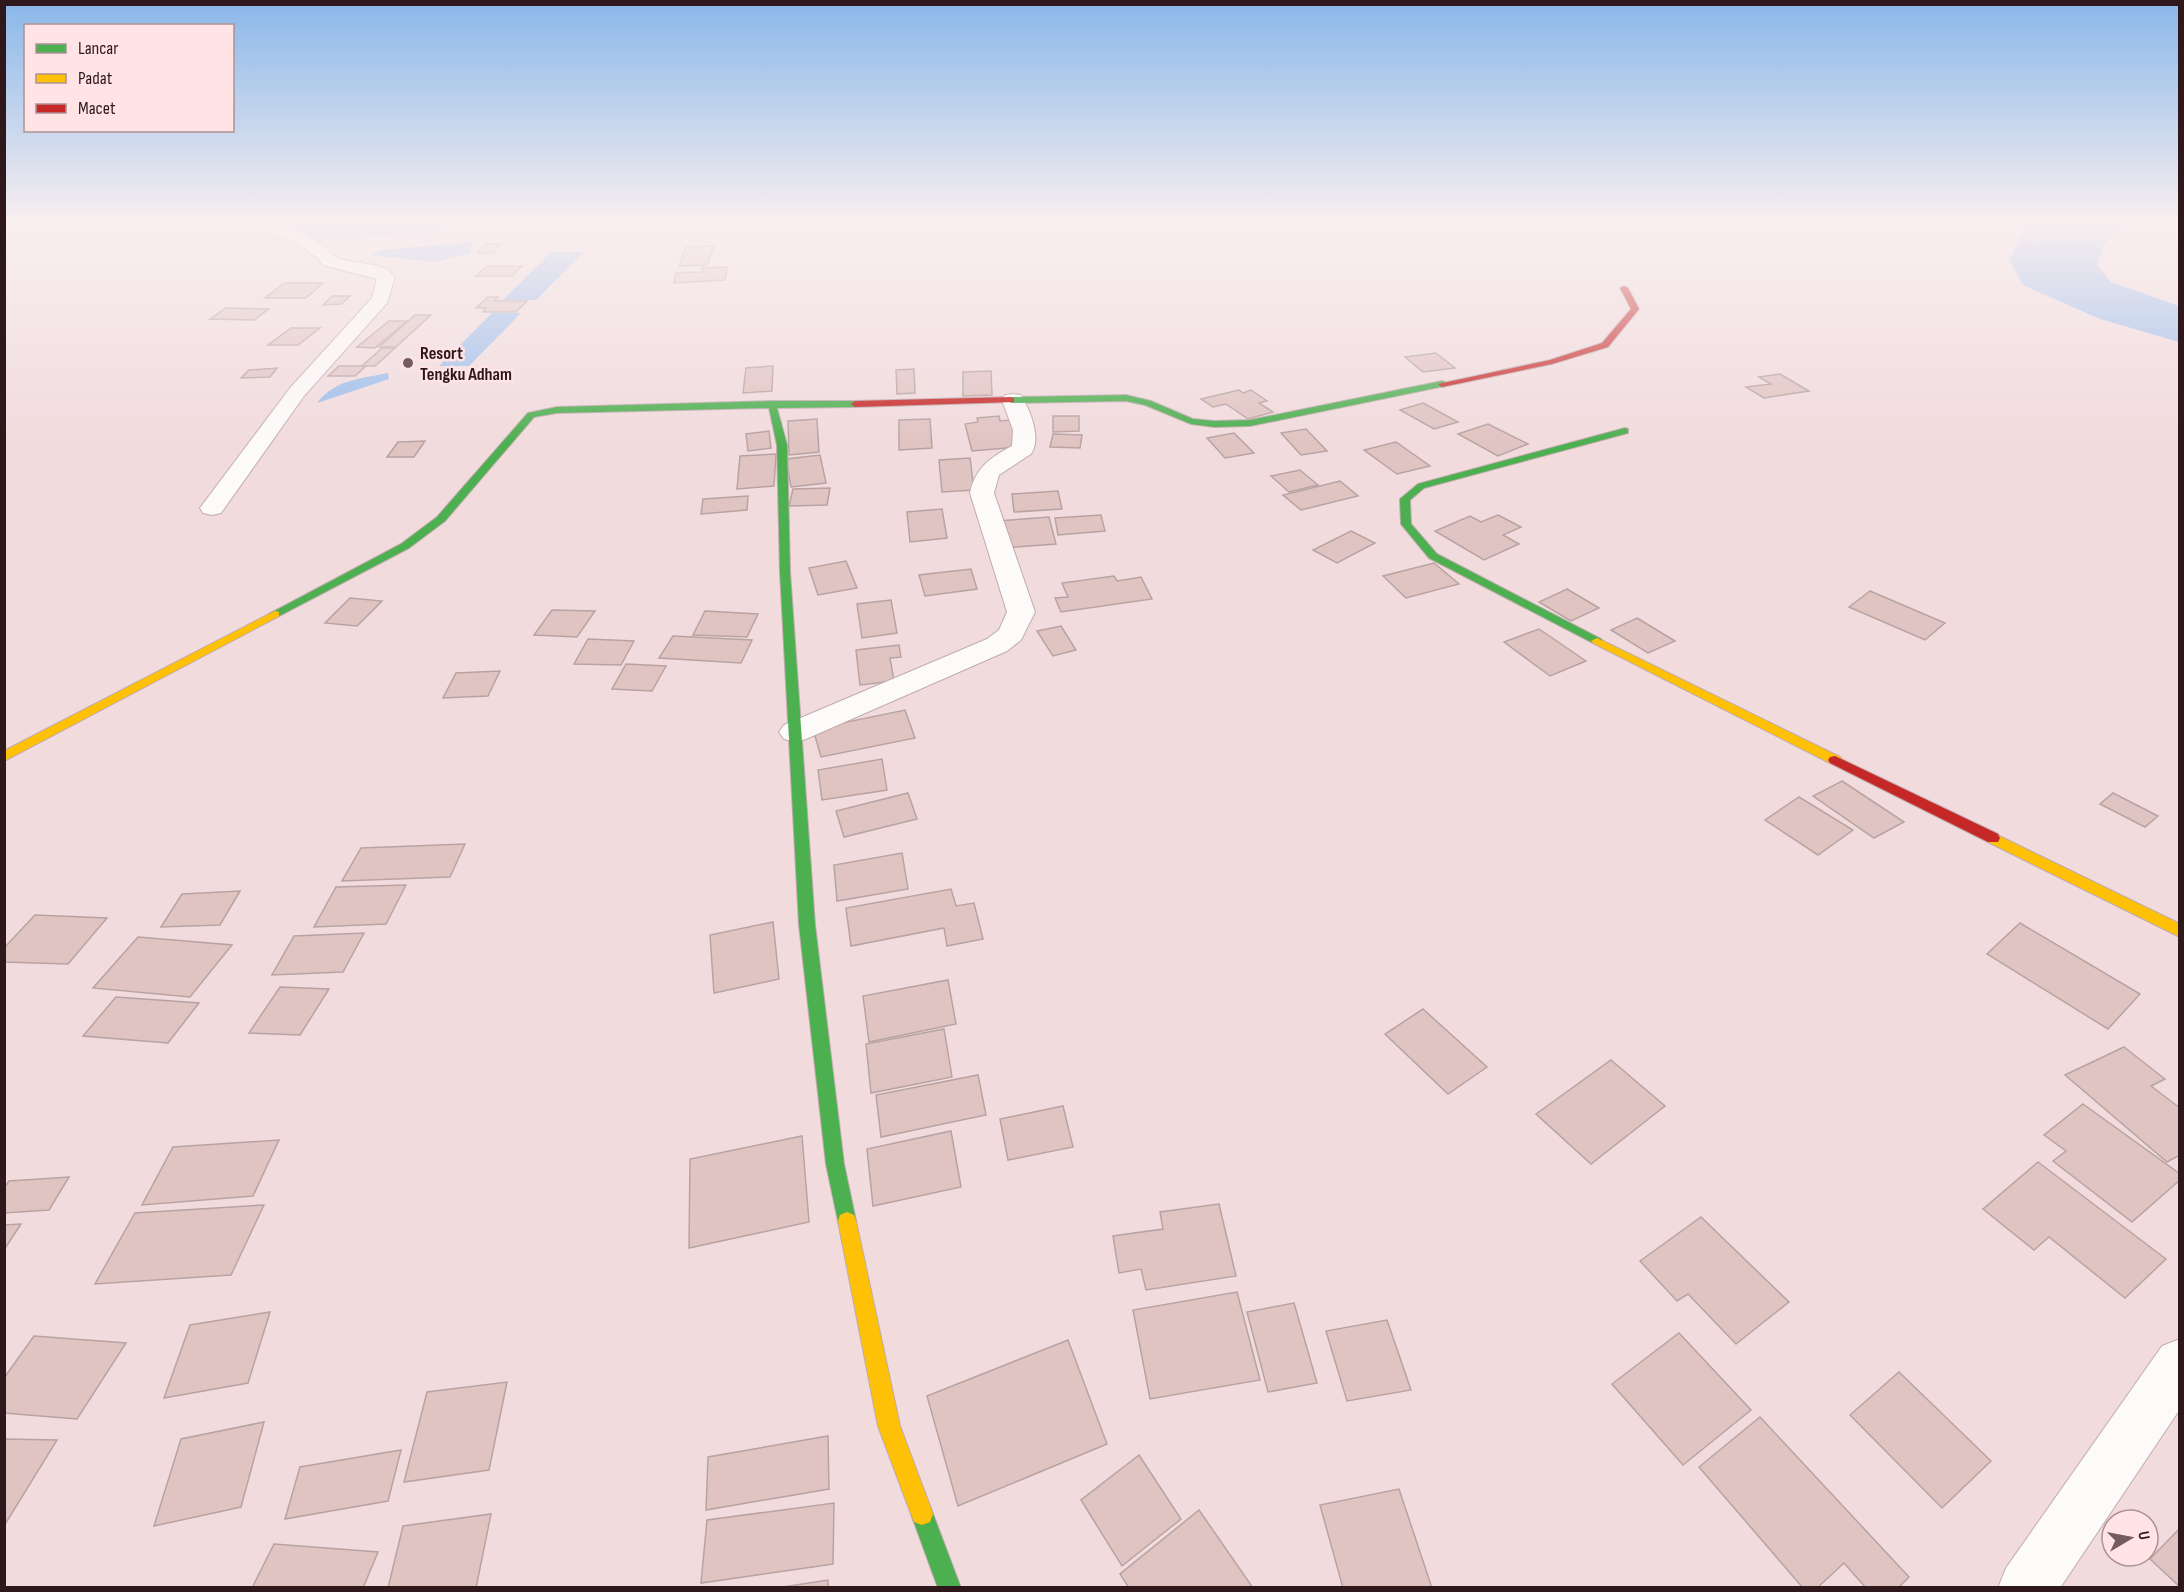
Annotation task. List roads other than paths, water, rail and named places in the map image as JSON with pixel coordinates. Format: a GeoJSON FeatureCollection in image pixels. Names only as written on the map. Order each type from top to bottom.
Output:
{"type":"FeatureCollection","features":[{"type":"Feature","properties":{"kind":"street"},"geometry":{"type":"LineString","coordinates":[[212,508],[297,392],[381,299],[382,295]]}},
{"type":"Feature","properties":{"kind":"street"},"geometry":{"type":"LineString","coordinates":[[4,757],[405,546],[441,519],[531,415],[557,410],[1126,398],[1148,403],[1191,421],[1214,424],[1251,423],[1552,362],[1605,345],[1635,309],[1627,295]]}},
{"type":"Feature","properties":{"kind":"street"},"geometry":{"type":"LineString","coordinates":[[795,732],[997,645],[1011,634],[1021,612],[982,493],[986,475],[993,466],[1023,448],[1024,430],[1021,415],[1013,400]]}},
{"type":"Feature","properties":{"kind":"street"},"geometry":{"type":"LineString","coordinates":[[771,404],[782,445],[785,572],[807,926],[835,1164],[889,1426],[950,1587]]}},
{"type":"Feature","properties":{"kind":"street"},"geometry":{"type":"LineString","coordinates":[[1625,431],[1421,486],[1405,499],[1406,524],[1433,556],[1510,598],[2180,931]]}},
{"type":"Feature","properties":{"kind":"street"},"geometry":{"type":"LineString","coordinates":[[2026,1587],[2180,1364]]}},
{"type":"Feature","properties":{"kind":"water"},"geometry":{"type":"Polygon","coordinates":[[[508,295],[541,295],[536,300],[503,300],[508,295]]]}},
{"type":"Feature","properties":{"kind":"water"},"geometry":{"type":"Polygon","coordinates":[[[2046,295],[2149,295],[2179,306],[2179,342],[2100,319],[2046,295]]]}},
{"type":"Feature","properties":{"kind":"water"},"geometry":{"type":"Polygon","coordinates":[[[492,313],[521,313],[469,366],[439,366],[492,313]]]}},
{"type":"Feature","properties":{"kind":"water"},"geometry":{"type":"Polygon","coordinates":[[[388,373],[389,379],[317,403],[332,389],[349,381],[388,373]]]}},
{"type":"Feature","properties":{"kind":"place","name":"Resort Tengku Adham"},"geometry":{"type":"Point","coordinates":[408,363]}}]}
